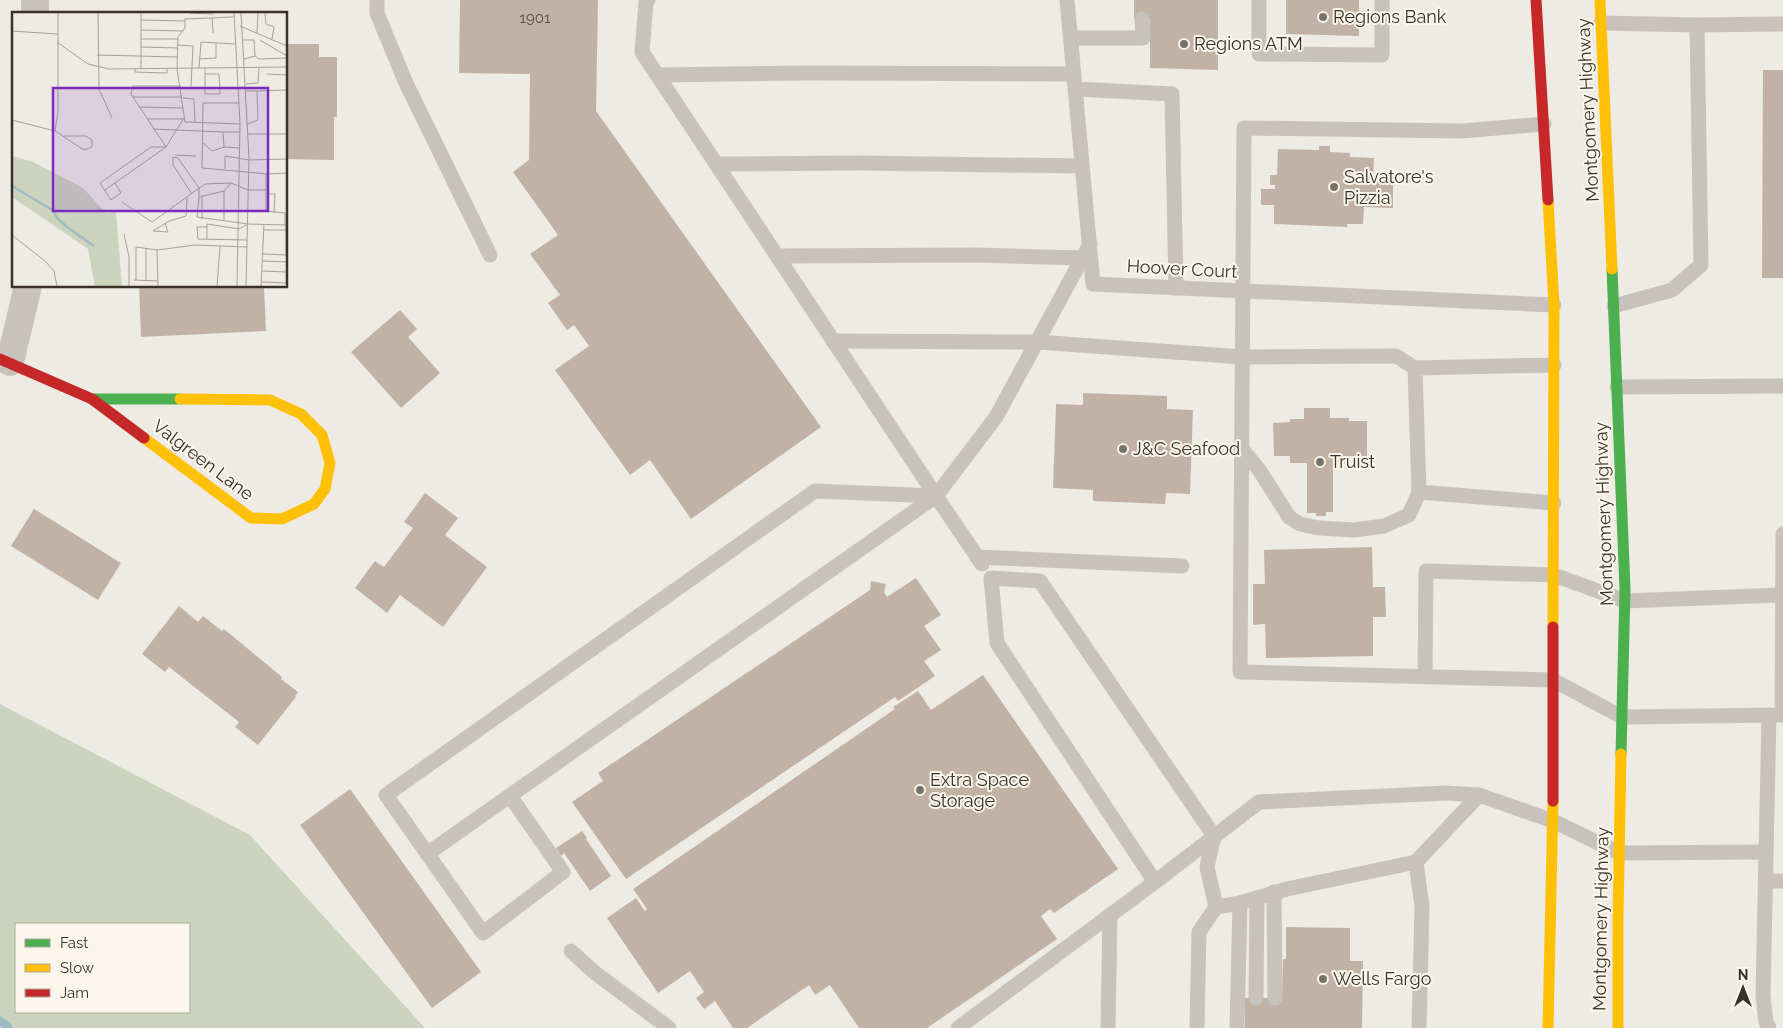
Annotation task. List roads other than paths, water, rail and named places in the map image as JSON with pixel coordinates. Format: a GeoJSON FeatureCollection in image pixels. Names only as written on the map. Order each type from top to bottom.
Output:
{"type":"FeatureCollection","features":[{"type":"Feature","properties":{"kind":"main road"},"geometry":{"type":"LineString","coordinates":[[1536,0],[1554,305],[1553,821],[1548,1028]]}},
{"type":"Feature","properties":{"kind":"main road","name":"Montgomery Highway"},"geometry":{"type":"LineString","coordinates":[[1600,0],[1625,601],[1619,852],[1618,1028]]}},
{"type":"Feature","properties":{"kind":"main road","name":"Valgreen Lane"},"geometry":{"type":"LineString","coordinates":[[5,360],[92,400],[251,518],[282,519],[314,504],[325,489],[330,463],[322,436],[301,414],[270,400],[92,400]]}},
{"type":"Feature","properties":{"kind":"street"},"geometry":{"type":"LineString","coordinates":[[5,360],[27,288]]}},
{"type":"Feature","properties":{"kind":"lane"},"geometry":{"type":"LineString","coordinates":[[648,0],[646,2],[642,52],[991,578],[997,643],[1155,882]]}},
{"type":"Feature","properties":{"kind":"lane","name":"Hoover Court"},"geometry":{"type":"LineString","coordinates":[[1067,0],[1093,284],[1554,305]]}},
{"type":"Feature","properties":{"kind":"lane"},"geometry":{"type":"LineString","coordinates":[[1259,0],[1258,54],[1382,56],[1382,0]]}},
{"type":"Feature","properties":{"kind":"lane"},"geometry":{"type":"LineString","coordinates":[[377,6],[405,81],[490,255]]}},
{"type":"Feature","properties":{"kind":"lane"},"geometry":{"type":"LineString","coordinates":[[1071,38],[1143,38],[1142,19]]}},
{"type":"Feature","properties":{"kind":"lane"},"geometry":{"type":"LineString","coordinates":[[1601,24],[1783,24]]}},
{"type":"Feature","properties":{"kind":"lane"},"geometry":{"type":"LineString","coordinates":[[1614,306],[1672,290],[1701,264],[1697,24]]}},
{"type":"Feature","properties":{"kind":"lane"},"geometry":{"type":"LineString","coordinates":[[657,75],[809,73],[1074,74]]}},
{"type":"Feature","properties":{"kind":"lane"},"geometry":{"type":"LineString","coordinates":[[1076,90],[1172,94],[1176,288]]}},
{"type":"Feature","properties":{"kind":"lane"},"geometry":{"type":"LineString","coordinates":[[1544,124],[1462,130],[1244,128],[1240,672],[1553,680],[1622,717],[1680,718],[1778,715]]}},
{"type":"Feature","properties":{"kind":"lane"},"geometry":{"type":"LineString","coordinates":[[716,164],[859,162],[1082,166]]}},
{"type":"Feature","properties":{"kind":"lane"},"geometry":{"type":"LineString","coordinates":[[427,854],[936,496],[996,417],[1090,244]]}},
{"type":"Feature","properties":{"kind":"lane"},"geometry":{"type":"LineString","coordinates":[[777,256],[976,255],[1082,258]]}},
{"type":"Feature","properties":{"kind":"lane"},"geometry":{"type":"LineString","coordinates":[[832,341],[1038,342],[1242,357],[1396,356],[1415,368],[1554,365]]}},
{"type":"Feature","properties":{"kind":"lane"},"geometry":{"type":"LineString","coordinates":[[1242,448],[1260,471],[1289,517],[1300,524],[1318,528],[1354,530],[1384,526],[1409,515],[1419,492],[1415,368]]}},
{"type":"Feature","properties":{"kind":"lane"},"geometry":{"type":"LineString","coordinates":[[1617,387],[1783,386]]}},
{"type":"Feature","properties":{"kind":"lane"},"geometry":{"type":"LineString","coordinates":[[510,796],[563,872],[483,933],[386,795],[815,491],[936,496]]}},
{"type":"Feature","properties":{"kind":"lane"},"geometry":{"type":"LineString","coordinates":[[1419,492],[1554,504]]}},
{"type":"Feature","properties":{"kind":"lane"},"geometry":{"type":"LineString","coordinates":[[1769,1028],[1766,1022],[1763,996],[1765,881],[1778,715],[1783,595],[1783,534]]}},
{"type":"Feature","properties":{"kind":"lane"},"geometry":{"type":"LineString","coordinates":[[977,557],[1182,566]]}},
{"type":"Feature","properties":{"kind":"lane"},"geometry":{"type":"LineString","coordinates":[[1425,676],[1426,571],[1554,574],[1625,601],[1783,595]]}},
{"type":"Feature","properties":{"kind":"lane"},"geometry":{"type":"LineString","coordinates":[[991,578],[1040,581],[1214,836],[1208,867],[1216,907]]}},
{"type":"Feature","properties":{"kind":"lane"},"geometry":{"type":"LineString","coordinates":[[958,1028],[1110,916],[1258,802],[1446,793],[1478,795],[1553,821],[1619,852],[1766,852]]}},
{"type":"Feature","properties":{"kind":"lane"},"geometry":{"type":"LineString","coordinates":[[1197,1028],[1198,932],[1216,907],[1240,903],[1274,892],[1416,862],[1478,795]]}},
{"type":"Feature","properties":{"kind":"lane"},"geometry":{"type":"LineString","coordinates":[[1416,862],[1422,907],[1419,1028]]}},
{"type":"Feature","properties":{"kind":"lane"},"geometry":{"type":"LineString","coordinates":[[1765,881],[1783,882]]}},
{"type":"Feature","properties":{"kind":"lane"},"geometry":{"type":"LineString","coordinates":[[1274,892],[1275,998]]}},
{"type":"Feature","properties":{"kind":"lane"},"geometry":{"type":"LineString","coordinates":[[1256,998],[1257,898]]}},
{"type":"Feature","properties":{"kind":"lane"},"geometry":{"type":"LineString","coordinates":[[1237,1028],[1240,903]]}},
{"type":"Feature","properties":{"kind":"lane"},"geometry":{"type":"LineString","coordinates":[[1108,1028],[1110,916]]}},
{"type":"Feature","properties":{"kind":"lane"},"geometry":{"type":"LineString","coordinates":[[571,952],[594,972],[669,1028]]}},
{"type":"Feature","properties":{"kind":"waterway"},"geometry":{"type":"LineString","coordinates":[[0,1021],[8,1028]]}},
{"type":"Feature","properties":{"kind":"place","name":"Regions Bank"},"geometry":{"type":"Point","coordinates":[1323,17]}},
{"type":"Feature","properties":{"kind":"place","name":"Regions ATM"},"geometry":{"type":"Point","coordinates":[1184,44]}},
{"type":"Feature","properties":{"kind":"place","name":"Salvatore's Pizzia"},"geometry":{"type":"Point","coordinates":[1334,187]}},
{"type":"Feature","properties":{"kind":"place","name":"J&C Seafood"},"geometry":{"type":"Point","coordinates":[1123,449]}},
{"type":"Feature","properties":{"kind":"place","name":"Truist"},"geometry":{"type":"Point","coordinates":[1320,462]}},
{"type":"Feature","properties":{"kind":"place","name":"Extra Space Storage"},"geometry":{"type":"Point","coordinates":[920,790]}},
{"type":"Feature","properties":{"kind":"place","name":"Wells Fargo"},"geometry":{"type":"Point","coordinates":[1323,979]}}]}
